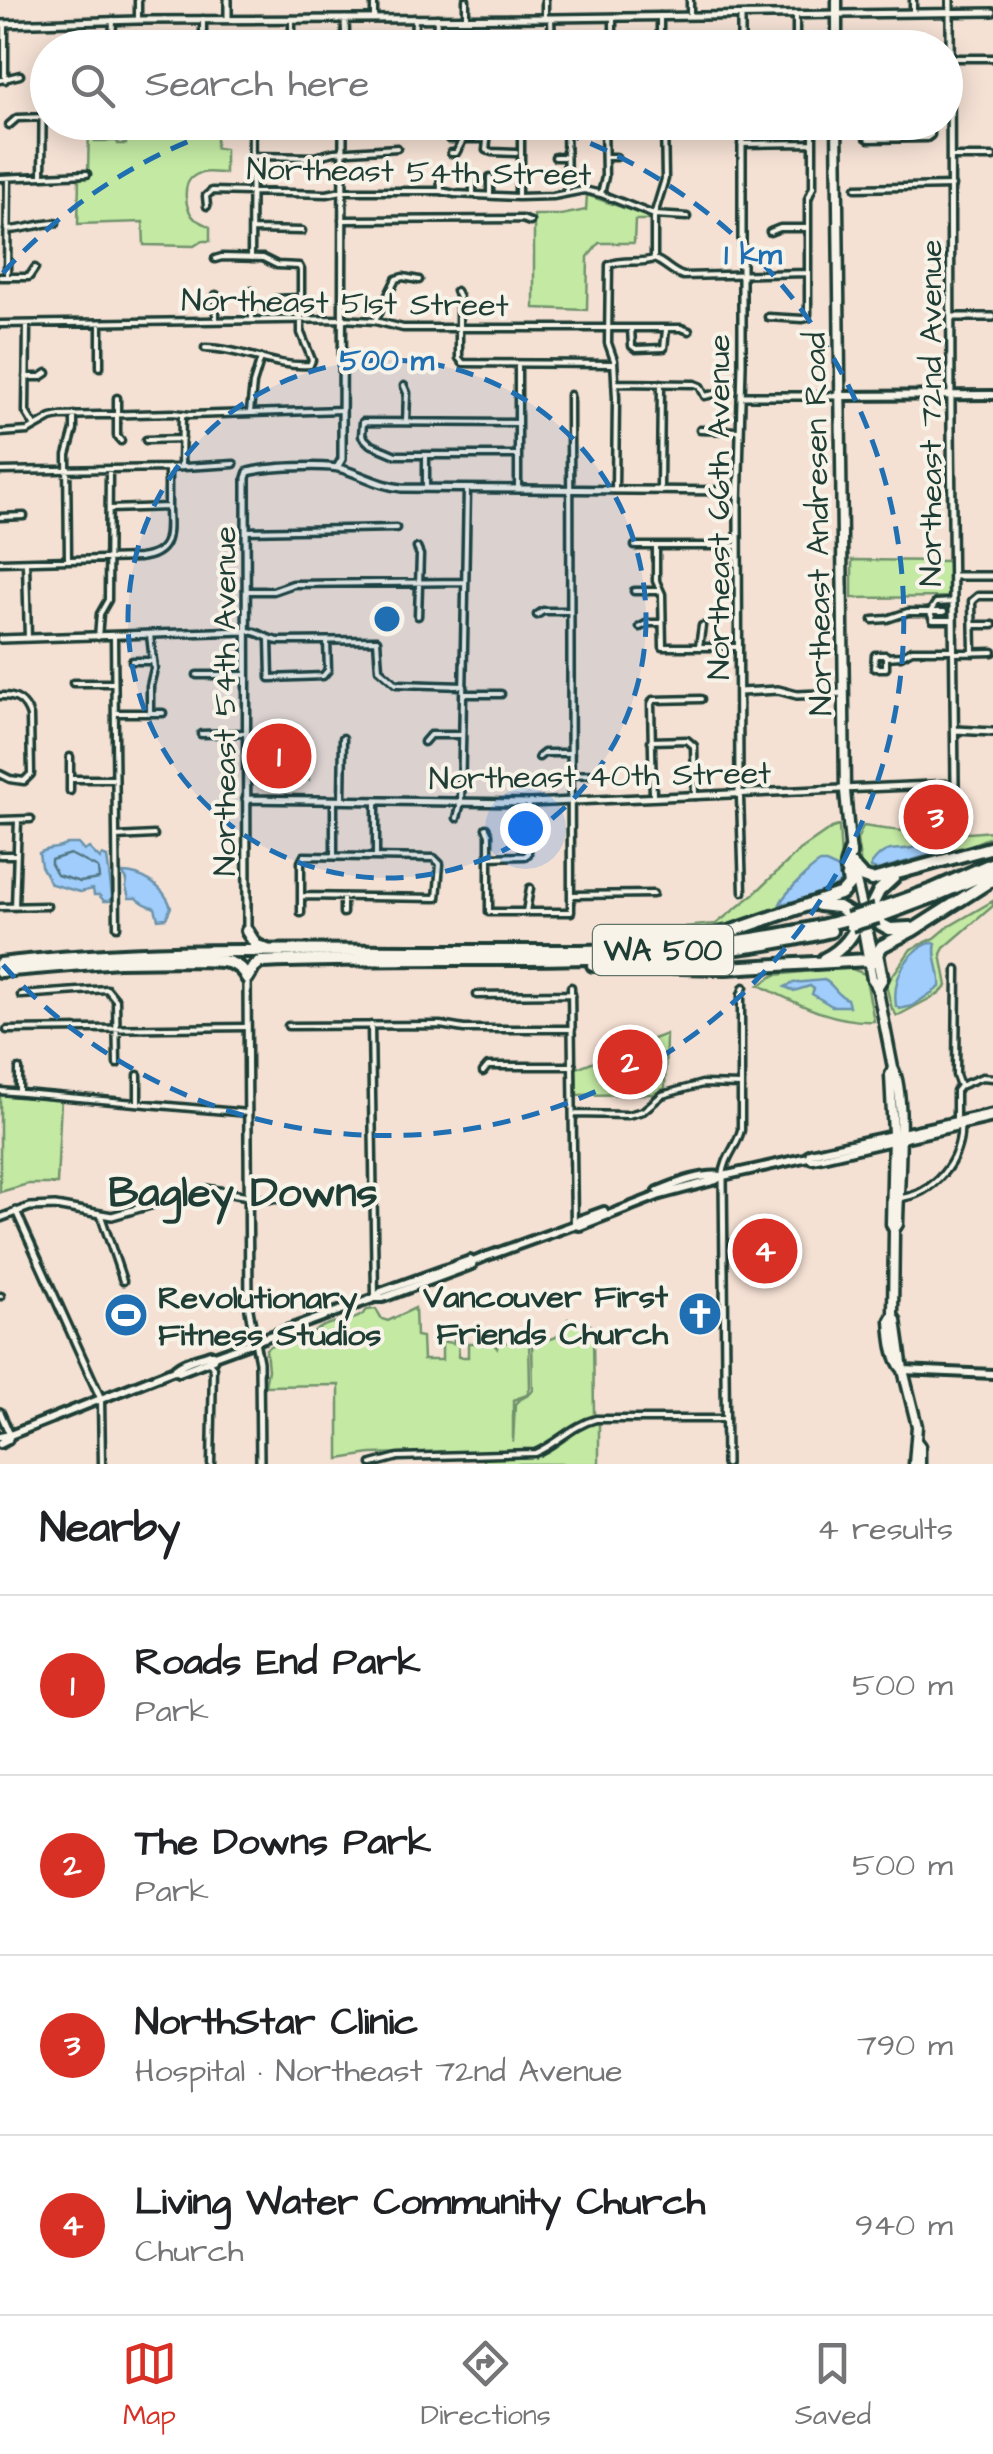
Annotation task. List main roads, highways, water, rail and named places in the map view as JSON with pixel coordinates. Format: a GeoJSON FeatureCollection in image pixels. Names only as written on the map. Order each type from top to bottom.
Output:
{"type":"FeatureCollection","features":[{"type":"Feature","properties":{"kind":"highway"},"geometry":{"type":"LineString","coordinates":[[852,864],[870,880],[993,847]]}},
{"type":"Feature","properties":{"kind":"highway"},"geometry":{"type":"LineString","coordinates":[[476,952],[675,943],[722,934],[847,889],[850,852]]}},
{"type":"Feature","properties":{"kind":"highway","name":"WA 500"},"geometry":{"type":"LineString","coordinates":[[0,967],[683,948],[863,918],[993,863]]}},
{"type":"Feature","properties":{"kind":"highway","name":"WA 500"},"geometry":{"type":"LineString","coordinates":[[0,967],[88,956],[228,952],[492,959],[702,954],[783,942],[938,896],[993,871]]}},
{"type":"Feature","properties":{"kind":"highway"},"geometry":{"type":"LineString","coordinates":[[809,963],[838,951],[879,892],[902,872]]}},
{"type":"Feature","properties":{"kind":"highway"},"geometry":{"type":"LineString","coordinates":[[876,986],[882,978],[877,954],[880,948],[993,878]]}},
{"type":"Feature","properties":{"kind":"highway"},"geometry":{"type":"LineString","coordinates":[[808,906],[838,906],[895,930],[925,922]]}},
{"type":"Feature","properties":{"kind":"highway"},"geometry":{"type":"LineString","coordinates":[[228,952],[241,944],[247,931],[260,948],[298,956]]}},
{"type":"Feature","properties":{"kind":"highway"},"geometry":{"type":"LineString","coordinates":[[191,960],[234,963],[247,978],[260,962],[298,956]]}},
{"type":"Feature","properties":{"kind":"highway"},"geometry":{"type":"LineString","coordinates":[[492,959],[681,969],[868,960]]}},
{"type":"Feature","properties":{"kind":"main road"},"geometry":{"type":"LineString","coordinates":[[836,0],[836,30]]}},
{"type":"Feature","properties":{"kind":"main road","name":"Northeast Andresen Road"},"geometry":{"type":"LineString","coordinates":[[838,140],[846,791],[850,852],[868,960],[898,1079],[890,1320],[898,1366],[903,1370],[914,1409],[920,1446],[917,1464]]}},
{"type":"Feature","properties":{"kind":"main road"},"geometry":{"type":"LineString","coordinates":[[841,396],[993,395]]}},
{"type":"Feature","properties":{"kind":"main road","name":"Northeast Andresen Road"},"geometry":{"type":"LineString","coordinates":[[863,918],[878,978],[876,986]]}},
{"type":"Feature","properties":{"kind":"main road"},"geometry":{"type":"LineString","coordinates":[[0,1440],[174,1370],[179,1372],[374,1298],[381,1292],[652,1198],[723,1176],[993,1116]]}},
{"type":"Feature","properties":{"kind":"main road","name":"Northeast Andresen Road"},"geometry":{"type":"LineString","coordinates":[[895,1200],[892,1182],[897,1137]]}},
{"type":"Feature","properties":{"kind":"main road"},"geometry":{"type":"LineString","coordinates":[[903,1370],[993,1374]]}},
{"type":"Feature","properties":{"kind":"water"},"geometry":{"type":"Polygon","coordinates":[[[78,844],[84,851],[89,848],[100,859],[102,855],[107,857],[110,901],[94,895],[93,889],[80,892],[51,884],[39,853],[78,844]]]}},
{"type":"Feature","properties":{"kind":"water"},"geometry":{"type":"Polygon","coordinates":[[[919,846],[944,851],[877,870],[871,868],[883,853],[919,846]]]}},
{"type":"Feature","properties":{"kind":"water"},"geometry":{"type":"Polygon","coordinates":[[[820,863],[839,869],[843,880],[823,893],[780,904],[798,882],[820,863]]]}},
{"type":"Feature","properties":{"kind":"water"},"geometry":{"type":"Polygon","coordinates":[[[122,873],[144,878],[158,887],[171,907],[166,918],[158,919],[155,908],[129,898],[122,873]]]}},
{"type":"Feature","properties":{"kind":"water"},"geometry":{"type":"Polygon","coordinates":[[[933,942],[940,987],[912,1006],[900,1009],[895,996],[903,967],[915,952],[933,942]]]}},
{"type":"Feature","properties":{"kind":"water"},"geometry":{"type":"Polygon","coordinates":[[[824,980],[847,999],[849,1006],[832,1006],[812,994],[814,989],[810,986],[794,991],[785,987],[793,983],[824,980]]]}},
{"type":"Feature","properties":{"kind":"place","name":"Roads End Park"},"geometry":{"type":"Point","coordinates":[279,756]}},
{"type":"Feature","properties":{"kind":"place","name":"NorthStar Clinic"},"geometry":{"type":"Point","coordinates":[936,817]}},
{"type":"Feature","properties":{"kind":"place","name":"The Downs Park"},"geometry":{"type":"Point","coordinates":[630,1062]}},
{"type":"Feature","properties":{"kind":"place","name":"Living Water Community Church"},"geometry":{"type":"Point","coordinates":[765,1251]}},
{"type":"Feature","properties":{"kind":"place","name":"Vancouver First Friends Church"},"geometry":{"type":"Point","coordinates":[700,1314]}},
{"type":"Feature","properties":{"kind":"place","name":"Revolutionary Fitness Studios"},"geometry":{"type":"Point","coordinates":[126,1315]}},
{"type":"Feature","properties":{"kind":"district","name":"Bagley Downs"},"geometry":{"type":"Point","coordinates":[243,1191]}}]}
